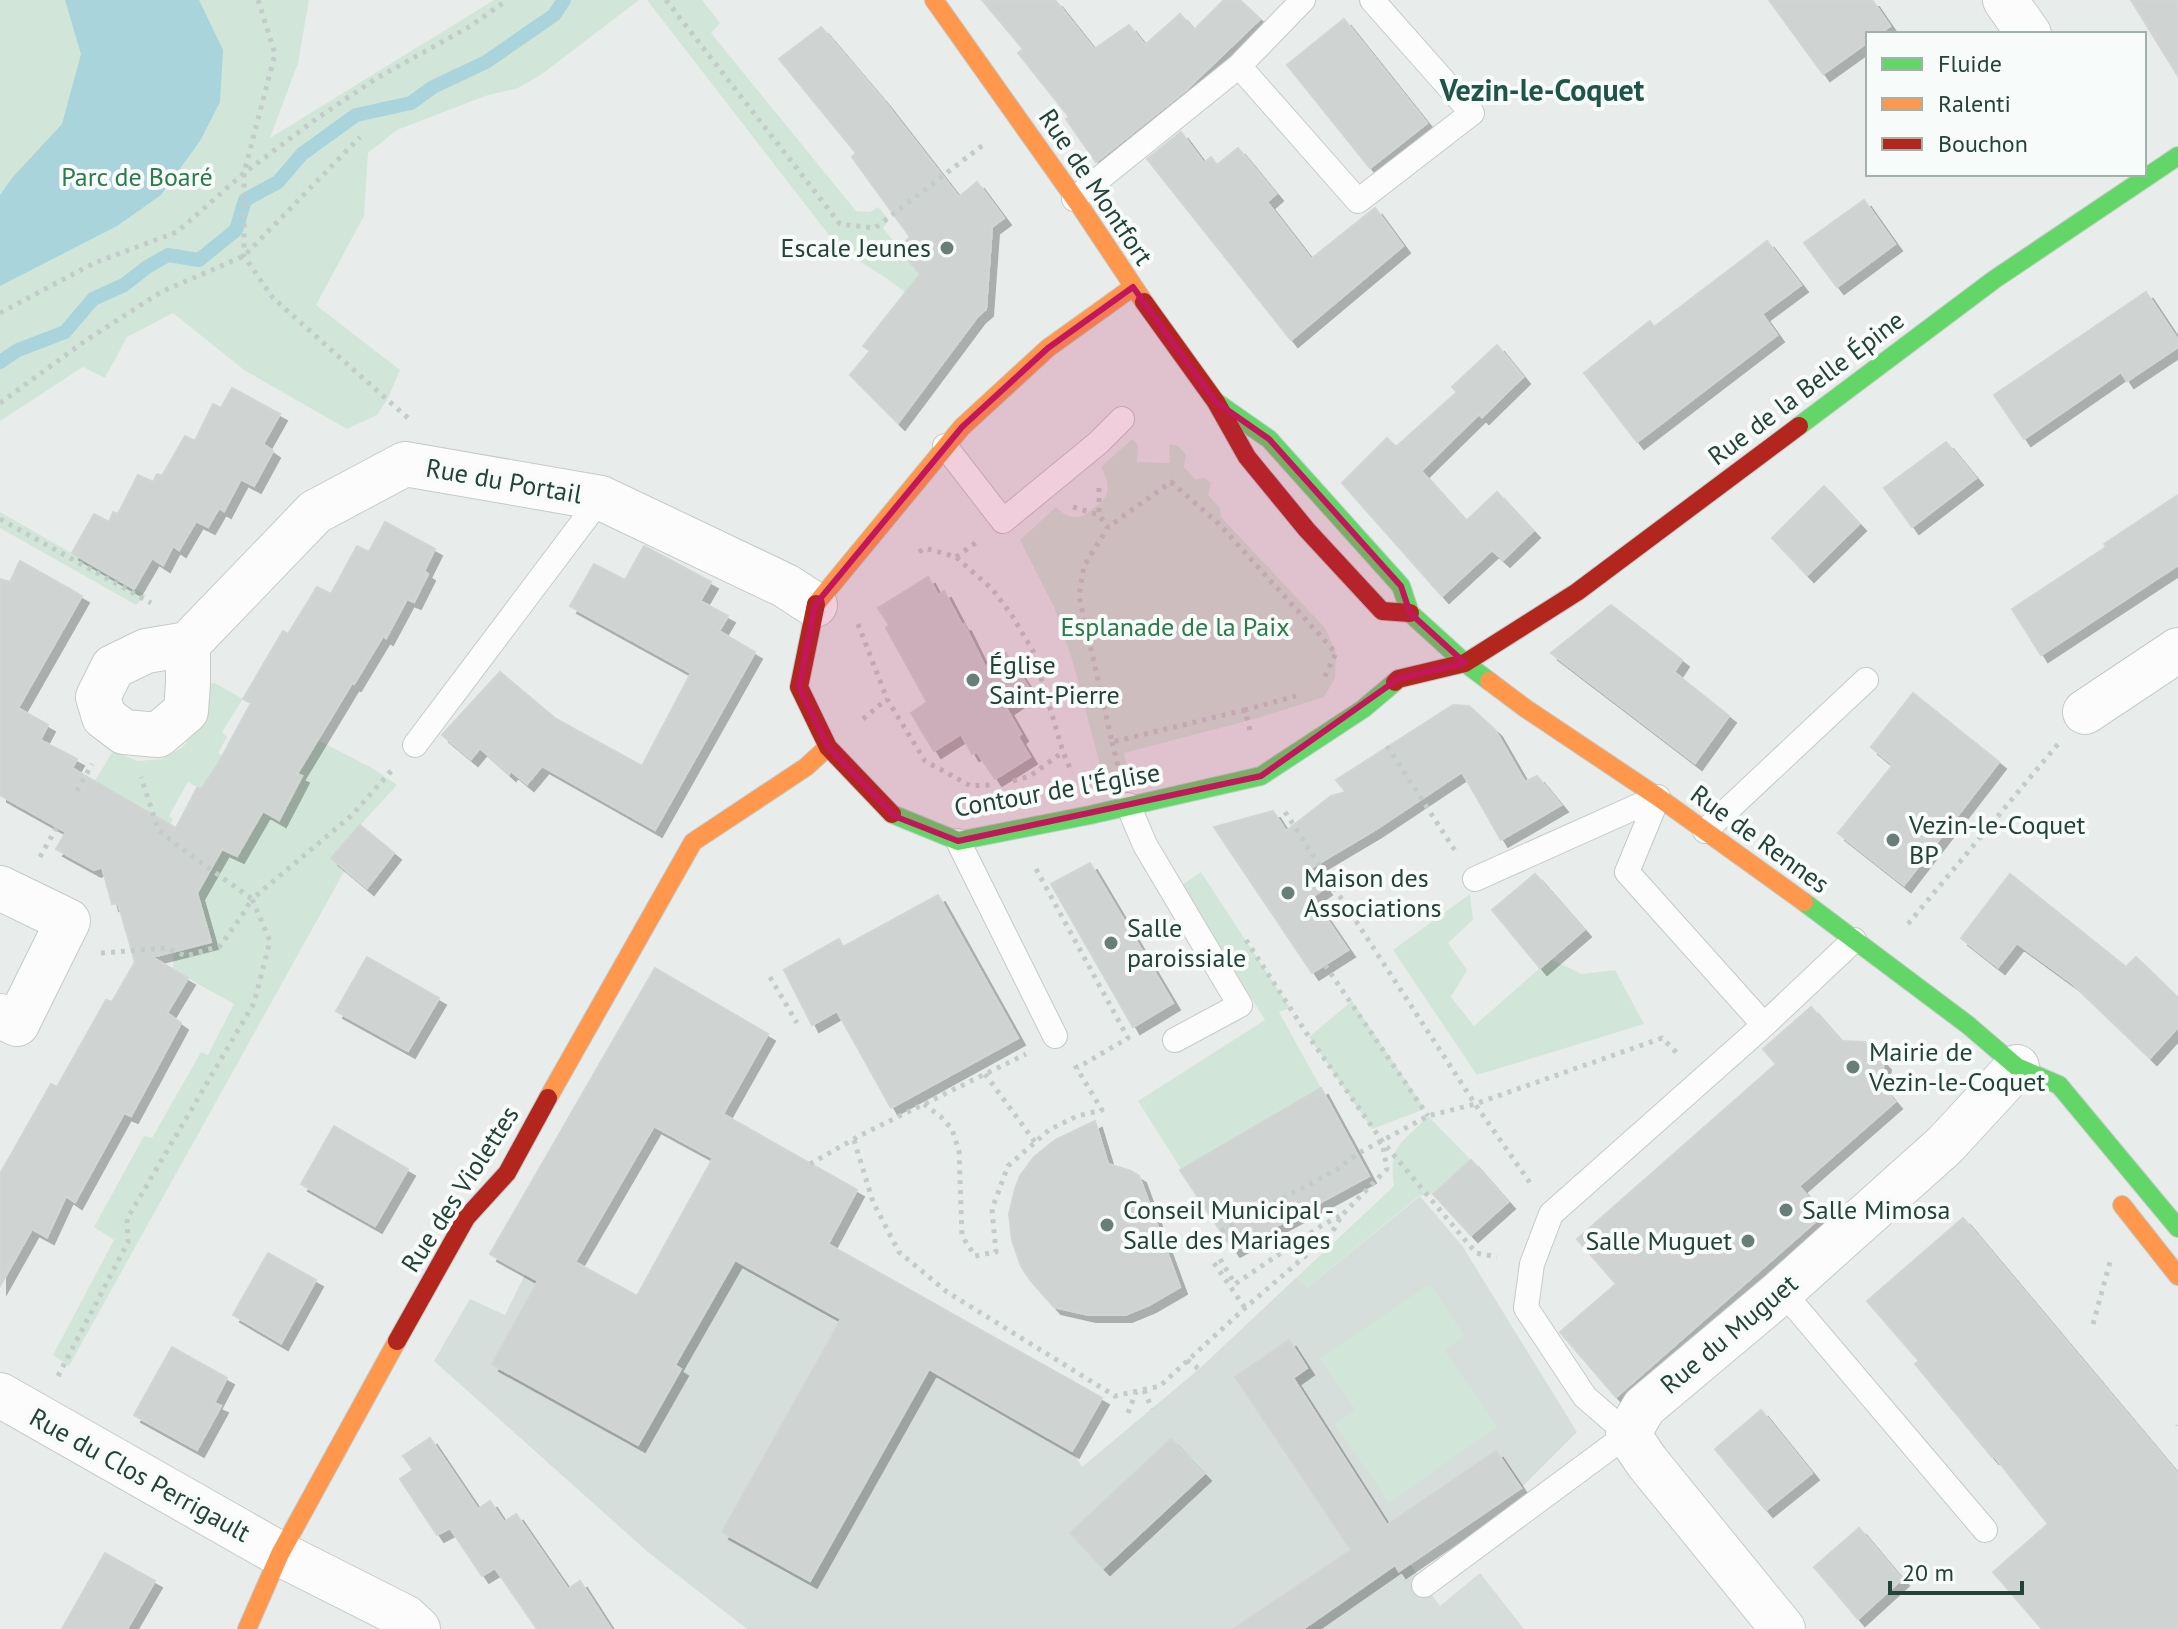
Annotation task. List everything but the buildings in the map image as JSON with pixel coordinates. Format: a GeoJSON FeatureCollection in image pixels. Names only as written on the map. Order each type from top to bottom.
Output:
{"type":"FeatureCollection","features":[{"type":"Feature","properties":{"kind":"street","name":"Rue de Montfort"},"geometry":{"type":"LineString","coordinates":[[934,0],[1216,402],[1247,457],[1307,530],[1382,611],[1410,613]]}},
{"type":"Feature","properties":{"kind":"street"},"geometry":{"type":"LineString","coordinates":[[2005,0],[2028,32]]}},
{"type":"Feature","properties":{"kind":"street","name":"Rue de la Belle Épine"},"geometry":{"type":"LineString","coordinates":[[2146,172],[2178,156]]}},
{"type":"Feature","properties":{"kind":"street","name":"Rue de la Belle Épine"},"geometry":{"type":"LineString","coordinates":[[1465,663],[1577,592],[2134,178]]}},
{"type":"Feature","properties":{"kind":"street","name":"Contour de l'Église"},"geometry":{"type":"LineString","coordinates":[[1133,287],[1048,348],[962,427],[815,605],[799,687],[828,747],[894,816],[958,841],[1261,776],[1363,709],[1398,679],[1465,663]]}},
{"type":"Feature","properties":{"kind":"street","name":"Rue de Montfort"},"geometry":{"type":"LineString","coordinates":[[1216,402],[1278,448],[1401,586],[1410,613],[1465,663]]}},
{"type":"Feature","properties":{"kind":"street","name":"Rue du Portail"},"geometry":{"type":"LineString","coordinates":[[195,637],[315,512],[405,464],[601,498],[786,586],[815,605]]}},
{"type":"Feature","properties":{"kind":"street"},"geometry":{"type":"LineString","coordinates":[[2085,712],[2178,650]]}},
{"type":"Feature","properties":{"kind":"street","name":"Rue de Rennes"},"geometry":{"type":"LineString","coordinates":[[1465,663],[1525,708],[1658,797],[1854,940],[1968,1025],[2023,1079],[2059,1085],[2178,1228]]}},
{"type":"Feature","properties":{"kind":"street","name":"Rue des Violettes"},"geometry":{"type":"LineString","coordinates":[[247,1629],[280,1554],[379,1371],[466,1218],[507,1173],[693,842],[806,767],[828,747]]}},
{"type":"Feature","properties":{"kind":"street"},"geometry":{"type":"LineString","coordinates":[[0,888],[68,921],[17,1024],[0,1016]]}},
{"type":"Feature","properties":{"kind":"street","name":"Rue du Muguet"},"geometry":{"type":"LineString","coordinates":[[1628,1434],[1644,1407],[1782,1291],[2023,1079]]}},
{"type":"Feature","properties":{"kind":"street"},"geometry":{"type":"LineString","coordinates":[[2112,1193],[2178,1276]]}},
{"type":"Feature","properties":{"kind":"street","name":"Rue du Clos Perrigault"},"geometry":{"type":"LineString","coordinates":[[18,1406],[280,1554],[405,1617],[418,1629]]}},
{"type":"Feature","properties":{"kind":"street"},"geometry":{"type":"LineString","coordinates":[[1628,1434],[1647,1462],[1783,1629]]}},
{"type":"Feature","properties":{"kind":"lane"},"geometry":{"type":"LineString","coordinates":[[1074,199],[1239,66],[1303,0]]}},
{"type":"Feature","properties":{"kind":"lane"},"geometry":{"type":"LineString","coordinates":[[1239,66],[1358,201],[1472,113],[1372,0]]}},
{"type":"Feature","properties":{"kind":"lane"},"geometry":{"type":"LineString","coordinates":[[945,446],[1003,521],[1098,443],[1122,419]]}},
{"type":"Feature","properties":{"kind":"lane"},"geometry":{"type":"LineString","coordinates":[[415,745],[601,498]]}},
{"type":"Feature","properties":{"kind":"lane"},"geometry":{"type":"LineString","coordinates":[[1705,831],[1866,680]]}},
{"type":"Feature","properties":{"kind":"lane"},"geometry":{"type":"LineString","coordinates":[[1475,879],[1658,797]]}},
{"type":"Feature","properties":{"kind":"lane"},"geometry":{"type":"LineString","coordinates":[[1658,797],[1627,872],[1764,1025]]}},
{"type":"Feature","properties":{"kind":"lane"},"geometry":{"type":"LineString","coordinates":[[1128,805],[1145,845],[1240,1005],[1175,1040]]}},
{"type":"Feature","properties":{"kind":"lane"},"geometry":{"type":"LineString","coordinates":[[958,841],[1055,1036]]}},
{"type":"Feature","properties":{"kind":"lane"},"geometry":{"type":"LineString","coordinates":[[1424,1585],[1628,1434],[1585,1397],[1526,1308],[1532,1264],[1551,1214],[1764,1025],[1854,940]]}},
{"type":"Feature","properties":{"kind":"lane"},"geometry":{"type":"LineString","coordinates":[[1782,1291],[1985,1530]]}},
{"type":"Feature","properties":{"kind":"path"},"geometry":{"type":"LineString","coordinates":[[258,0],[275,54],[244,173],[244,256],[273,298],[411,421]]}},
{"type":"Feature","properties":{"kind":"path"},"geometry":{"type":"LineString","coordinates":[[0,313],[94,263],[177,232],[244,173],[316,119],[377,78],[469,27],[507,0]]}},
{"type":"Feature","properties":{"kind":"path"},"geometry":{"type":"LineString","coordinates":[[666,0],[840,224],[875,228],[1018,119]]}},
{"type":"Feature","properties":{"kind":"path"},"geometry":{"type":"LineString","coordinates":[[0,403],[85,341],[161,292],[244,256],[360,137]]}},
{"type":"Feature","properties":{"kind":"path"},"geometry":{"type":"LineString","coordinates":[[1303,694],[1112,742],[1079,596],[1084,566],[1108,527],[1171,482],[1219,524],[1336,653]]}},
{"type":"Feature","properties":{"kind":"path"},"geometry":{"type":"LineString","coordinates":[[1099,515],[1108,527]]}},
{"type":"Feature","properties":{"kind":"path"},"geometry":{"type":"LineString","coordinates":[[0,519],[116,585],[195,637]]}},
{"type":"Feature","properties":{"kind":"path"},"geometry":{"type":"LineString","coordinates":[[913,556],[925,548],[956,557],[993,590],[1011,614],[1033,651],[1063,752],[1090,815]]}},
{"type":"Feature","properties":{"kind":"path"},"geometry":{"type":"LineString","coordinates":[[856,618],[887,699],[925,761],[971,786],[1000,785],[1030,776],[1063,752]]}},
{"type":"Feature","properties":{"kind":"path"},"geometry":{"type":"LineString","coordinates":[[1318,690],[1336,653],[1347,644]]}},
{"type":"Feature","properties":{"kind":"path"},"geometry":{"type":"LineString","coordinates":[[1363,709],[1475,879]]}},
{"type":"Feature","properties":{"kind":"path"},"geometry":{"type":"LineString","coordinates":[[1245,710],[1261,776]]}},
{"type":"Feature","properties":{"kind":"path"},"geometry":{"type":"LineString","coordinates":[[1901,934],[2085,712]]}},
{"type":"Feature","properties":{"kind":"path"},"geometry":{"type":"LineString","coordinates":[[58,941],[88,954],[166,948],[186,956],[220,946],[252,899],[351,816],[415,745]]}},
{"type":"Feature","properties":{"kind":"path"},"geometry":{"type":"LineString","coordinates":[[18,1406],[128,1242],[127,1219],[254,1003],[270,941],[252,899],[158,829],[141,776]]}},
{"type":"Feature","properties":{"kind":"path"},"geometry":{"type":"LineString","coordinates":[[1299,834],[1475,1104],[1551,1214]]}},
{"type":"Feature","properties":{"kind":"path"},"geometry":{"type":"LineString","coordinates":[[1032,861],[1128,1038],[1077,1068]]}},
{"type":"Feature","properties":{"kind":"path"},"geometry":{"type":"LineString","coordinates":[[1325,965],[1428,1116]]}},
{"type":"Feature","properties":{"kind":"path"},"geometry":{"type":"LineString","coordinates":[[770,977],[797,1023]]}},
{"type":"Feature","properties":{"kind":"path"},"geometry":{"type":"LineString","coordinates":[[810,1164],[924,1104],[1025,1054],[1055,1036],[1102,1110],[1077,1116],[1049,1130],[1008,1166],[992,1209],[996,1252],[975,1256],[962,1236],[959,1151],[952,1129],[924,1104]]}},
{"type":"Feature","properties":{"kind":"path"},"geometry":{"type":"LineString","coordinates":[[1309,1037],[1382,1141],[1476,1253],[1532,1264]]}},
{"type":"Feature","properties":{"kind":"path"},"geometry":{"type":"LineString","coordinates":[[1221,1231],[1336,1170],[1357,1154],[1428,1116],[1475,1104],[1662,1038],[1704,1079]]}},
{"type":"Feature","properties":{"kind":"path"},"geometry":{"type":"LineString","coordinates":[[985,1074],[1035,1142]]}},
{"type":"Feature","properties":{"kind":"path"},"geometry":{"type":"LineString","coordinates":[[854,1140],[873,1202],[899,1252],[947,1292],[1115,1396],[1160,1386],[1331,1234],[1342,1215],[1387,1169],[1382,1141]]}},
{"type":"Feature","properties":{"kind":"path"},"geometry":{"type":"LineString","coordinates":[[1220,1259],[1235,1284],[1342,1215]]}},
{"type":"Feature","properties":{"kind":"path"},"geometry":{"type":"LineString","coordinates":[[1214,1263],[1245,1308]]}},
{"type":"Feature","properties":{"kind":"path"},"geometry":{"type":"LineString","coordinates":[[1187,1360],[1199,1369]]}},
{"type":"Feature","properties":{"kind":"path"},"geometry":{"type":"LineString","coordinates":[[1144,1390],[1152,1409]]}},
{"type":"Feature","properties":{"kind":"path"},"geometry":{"type":"LineString","coordinates":[[1128,1413],[1136,1392]]}},
{"type":"Feature","properties":{"kind":"highlighted area"},"geometry":{"type":"Polygon","coordinates":[[[1133,287],[1216,402],[1269,439],[1401,586],[1410,613],[1465,663],[1398,679],[1261,776],[958,841],[894,816],[828,747],[799,687],[815,605],[962,427],[1048,348],[1133,287]]]}},
{"type":"Feature","properties":{"kind":"shaded area"},"geometry":{"type":"Polygon","coordinates":[[[719,1112],[857,1190],[829,1244],[1102,1398],[1072,1451],[1082,1467],[1199,1369],[1297,1277],[1308,1287],[1420,1196],[1463,1247],[1577,1432],[1521,1488],[1410,1564],[1440,1606],[1480,1573],[1524,1629],[747,1629],[649,1553],[434,1361],[470,1299],[505,1315],[529,1266],[637,1296],[712,1159],[699,1151],[719,1112]]]}},
{"type":"Feature","properties":{"kind":"green space","name":"Parc de Boaré"},"geometry":{"type":"Polygon","coordinates":[[[0,0],[309,0],[298,63],[270,138],[494,0],[639,0],[542,74],[518,88],[485,96],[397,130],[368,153],[364,216],[316,305],[400,370],[377,415],[347,429],[244,370],[173,313],[127,337],[105,378],[83,367],[0,421],[0,0]]]}},
{"type":"Feature","properties":{"kind":"green space"},"geometry":{"type":"Polygon","coordinates":[[[647,0],[702,0],[720,23],[711,33],[856,211],[870,212],[878,207],[889,220],[883,228],[967,333],[963,336],[886,278],[839,248],[647,0]]]}},
{"type":"Feature","properties":{"kind":"green space","name":"Esplanade de la Paix"},"geometry":{"type":"Polygon","coordinates":[[[1132,439],[1138,445],[1137,462],[1170,463],[1169,444],[1178,446],[1186,455],[1184,467],[1195,479],[1205,478],[1211,483],[1208,495],[1220,508],[1221,517],[1325,628],[1336,653],[1335,678],[1324,697],[1258,718],[1124,753],[1130,781],[1106,787],[1072,659],[1054,607],[1020,540],[1056,507],[1066,515],[1076,517],[1101,502],[1107,488],[1101,467],[1132,439]]]}},
{"type":"Feature","properties":{"kind":"green space"},"geometry":{"type":"Polygon","coordinates":[[[0,512],[146,595],[136,605],[0,528],[0,512]]]}},
{"type":"Feature","properties":{"kind":"green space"},"geometry":{"type":"Polygon","coordinates":[[[215,683],[243,699],[222,732],[227,737],[218,753],[223,756],[203,790],[188,782],[169,816],[173,819],[169,827],[237,856],[263,811],[279,819],[301,776],[293,771],[312,737],[372,768],[397,785],[331,857],[345,870],[69,1366],[53,1355],[114,1240],[94,1227],[144,1136],[152,1138],[201,1052],[208,1055],[234,1004],[173,972],[174,948],[211,941],[198,895],[181,899],[144,818],[130,801],[107,788],[85,797],[113,751],[138,761],[162,759],[183,747],[196,729],[203,685],[215,683]]]}},
{"type":"Feature","properties":{"kind":"green space"},"geometry":{"type":"Polygon","coordinates":[[[1201,872],[1290,1008],[1279,1012],[1321,1088],[1181,1169],[1138,1101],[1265,1020],[1182,885],[1201,872]]]}},
{"type":"Feature","properties":{"kind":"green space"},"geometry":{"type":"Polygon","coordinates":[[[1470,894],[1473,920],[1448,943],[1467,970],[1451,997],[1474,1026],[1550,959],[1582,974],[1615,970],[1644,1024],[1477,1075],[1393,950],[1470,894]]]}},
{"type":"Feature","properties":{"kind":"green space"},"geometry":{"type":"Polygon","coordinates":[[[1352,1001],[1425,1109],[1372,1129],[1309,1037],[1352,1001]]]}},
{"type":"Feature","properties":{"kind":"green space"},"geometry":{"type":"Polygon","coordinates":[[[1428,1116],[1471,1160],[1433,1194],[1419,1196],[1308,1287],[1297,1277],[1394,1186],[1395,1153],[1404,1139],[1428,1116]]]}},
{"type":"Feature","properties":{"kind":"green space"},"geometry":{"type":"Polygon","coordinates":[[[1430,1284],[1464,1336],[1444,1350],[1497,1427],[1389,1502],[1335,1424],[1356,1410],[1320,1358],[1430,1284]]]}},
{"type":"Feature","properties":{"kind":"water"},"geometry":{"type":"Polygon","coordinates":[[[65,0],[199,0],[223,50],[220,102],[200,141],[161,195],[117,226],[0,286],[0,195],[62,124],[81,54],[65,0]]]}},
{"type":"Feature","properties":{"kind":"waterway"},"geometry":{"type":"LineString","coordinates":[[0,362],[18,350],[65,332],[93,299],[124,285],[168,255],[199,260],[236,230],[245,200],[278,182],[302,154],[356,115],[411,103],[433,87],[486,62],[554,15],[564,0]]}},
{"type":"Feature","properties":{"kind":"traffic: fast"},"geometry":{"type":"LineString","coordinates":[[1799,426],[1995,279],[2178,156]]}},
{"type":"Feature","properties":{"kind":"traffic: fast"},"geometry":{"type":"LineString","coordinates":[[1216,402],[1269,439],[1401,586],[1410,613],[1489,681]]}},
{"type":"Feature","properties":{"kind":"traffic: fast"},"geometry":{"type":"LineString","coordinates":[[892,814],[958,841],[1261,776],[1363,709],[1395,682]]}},
{"type":"Feature","properties":{"kind":"traffic: fast"},"geometry":{"type":"LineString","coordinates":[[1804,902],[1968,1025],[2017,1067],[2059,1085],[2178,1228]]}},
{"type":"Feature","properties":{"kind":"traffic: slow"},"geometry":{"type":"LineString","coordinates":[[934,0],[1144,302]]}},
{"type":"Feature","properties":{"kind":"traffic: slow"},"geometry":{"type":"LineString","coordinates":[[816,604],[962,427],[1048,348],[1133,287]]}},
{"type":"Feature","properties":{"kind":"traffic: slow"},"geometry":{"type":"LineString","coordinates":[[1489,681],[1804,902]]}},
{"type":"Feature","properties":{"kind":"traffic: slow"},"geometry":{"type":"LineString","coordinates":[[548,1098],[693,842],[806,767],[828,747]]}},
{"type":"Feature","properties":{"kind":"traffic: slow"},"geometry":{"type":"LineString","coordinates":[[2122,1205],[2178,1276]]}},
{"type":"Feature","properties":{"kind":"traffic: slow"},"geometry":{"type":"LineString","coordinates":[[247,1629],[280,1554],[397,1341]]}},
{"type":"Feature","properties":{"kind":"traffic: jam"},"geometry":{"type":"LineString","coordinates":[[1144,302],[1216,402],[1247,457],[1307,530],[1382,611],[1410,613]]}},
{"type":"Feature","properties":{"kind":"traffic: jam"},"geometry":{"type":"LineString","coordinates":[[1395,682],[1465,663],[1577,592],[1799,426]]}},
{"type":"Feature","properties":{"kind":"traffic: jam"},"geometry":{"type":"LineString","coordinates":[[816,604],[799,687],[828,747],[892,814]]}},
{"type":"Feature","properties":{"kind":"traffic: jam"},"geometry":{"type":"LineString","coordinates":[[397,1341],[466,1218],[507,1173],[548,1098]]}},
{"type":"Feature","properties":{"kind":"place","name":"Escale Jeunes"},"geometry":{"type":"Point","coordinates":[947,248]}},
{"type":"Feature","properties":{"kind":"place","name":"Église Saint-Pierre"},"geometry":{"type":"Point","coordinates":[973,680]}},
{"type":"Feature","properties":{"kind":"place","name":"Vezin-le-Coquet BP"},"geometry":{"type":"Point","coordinates":[1893,840]}},
{"type":"Feature","properties":{"kind":"place","name":"Maison des Associations"},"geometry":{"type":"Point","coordinates":[1288,893]}},
{"type":"Feature","properties":{"kind":"place","name":"Salle paroissiale"},"geometry":{"type":"Point","coordinates":[1111,943]}},
{"type":"Feature","properties":{"kind":"place","name":"Mairie de Vezin-le-Coquet"},"geometry":{"type":"Point","coordinates":[1853,1067]}},
{"type":"Feature","properties":{"kind":"place","name":"Salle Mimosa"},"geometry":{"type":"Point","coordinates":[1786,1210]}},
{"type":"Feature","properties":{"kind":"place","name":"Conseil Municipal - Salle des Mariages"},"geometry":{"type":"Point","coordinates":[1107,1225]}},
{"type":"Feature","properties":{"kind":"place","name":"Salle Muguet"},"geometry":{"type":"Point","coordinates":[1748,1241]}},
{"type":"Feature","properties":{"kind":"district","name":"Vezin-le-Coquet"},"geometry":{"type":"Point","coordinates":[1542,91]}}]}
